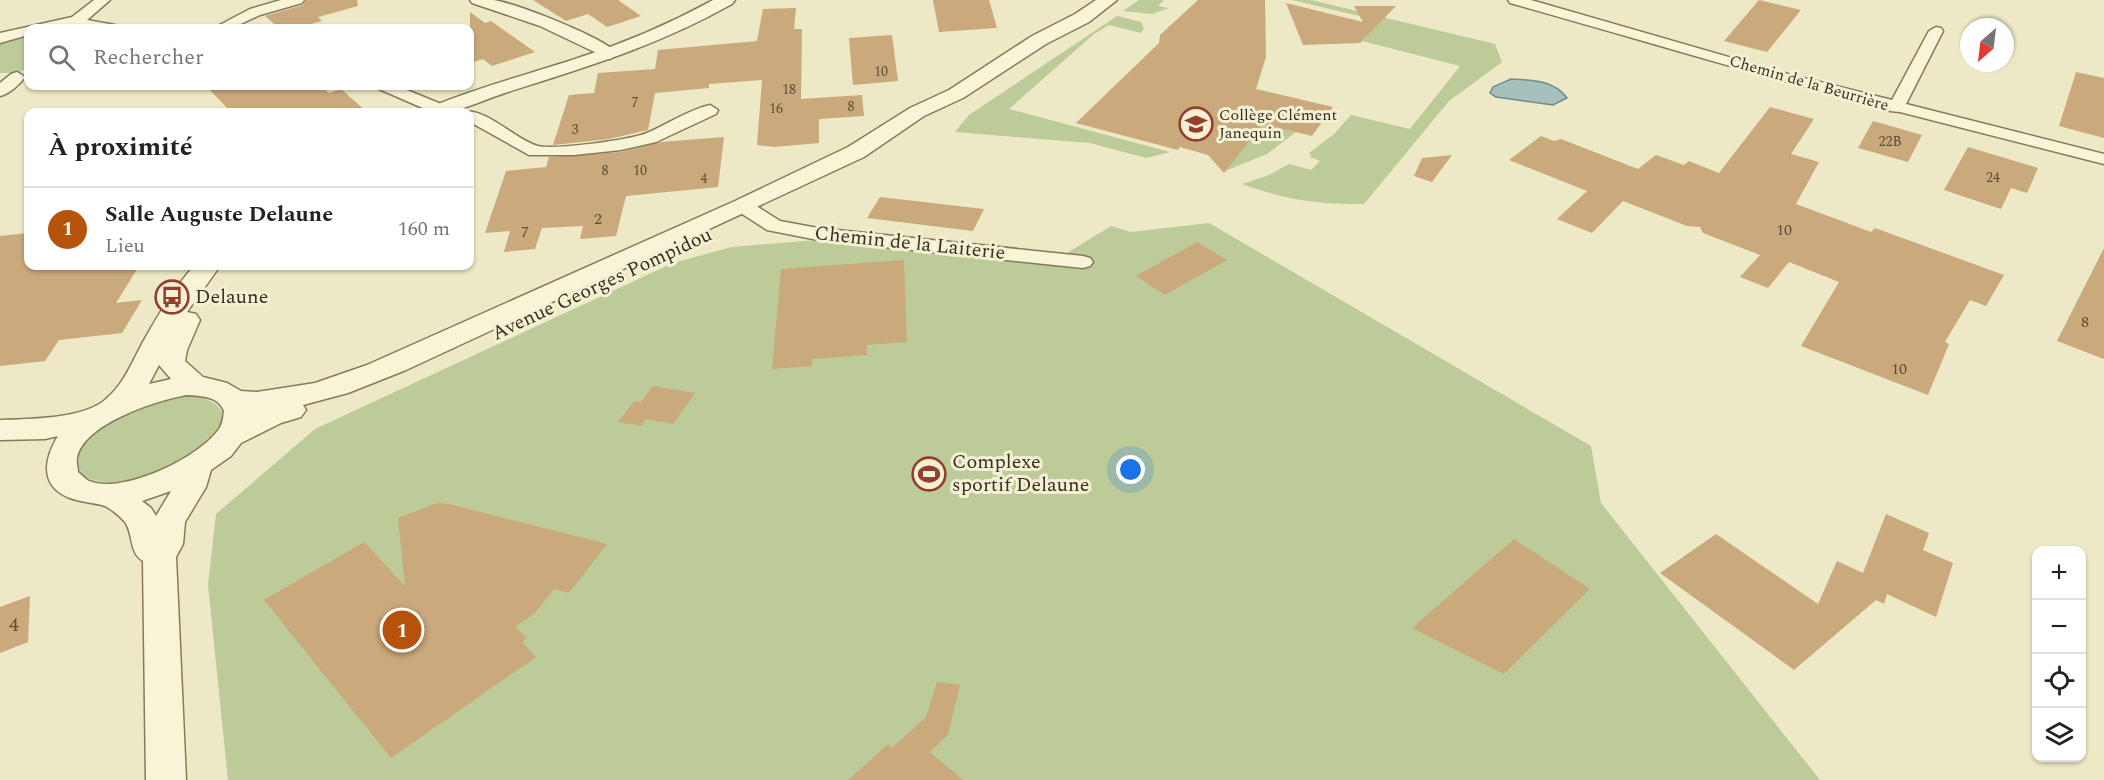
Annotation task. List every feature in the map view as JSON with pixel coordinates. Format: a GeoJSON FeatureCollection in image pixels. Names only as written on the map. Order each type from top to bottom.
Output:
{"type":"FeatureCollection","features":[{"type":"Feature","properties":{"kind":"street"},"geometry":{"type":"LineString","coordinates":[[82,23],[103,0]]}},
{"type":"Feature","properties":{"kind":"street"},"geometry":{"type":"LineString","coordinates":[[230,24],[255,12],[297,0]]}},
{"type":"Feature","properties":{"kind":"street"},"geometry":{"type":"LineString","coordinates":[[477,0],[501,6],[605,52],[710,0]]}},
{"type":"Feature","properties":{"kind":"street"},"geometry":{"type":"LineString","coordinates":[[457,108],[605,52],[666,32],[726,0]]}},
{"type":"Feature","properties":{"kind":"street","name":"Avenue Georges Pompidou"},"geometry":{"type":"LineString","coordinates":[[1039,40],[1067,14],[1089,0]]}},
{"type":"Feature","properties":{"kind":"street","name":"Avenue Georges Pompidou"},"geometry":{"type":"LineString","coordinates":[[230,436],[271,416],[338,398],[421,368],[748,210],[856,152],[917,112],[956,94],[1039,40],[1082,18],[1108,0]]}},
{"type":"Feature","properties":{"kind":"street","name":"Chemin de la Beurrière"},"geometry":{"type":"LineString","coordinates":[[1517,0],[1896,108],[2104,159]]}},
{"type":"Feature","properties":{"kind":"street"},"geometry":{"type":"LineString","coordinates":[[73,24],[88,24]]}},
{"type":"Feature","properties":{"kind":"street"},"geometry":{"type":"LineString","coordinates":[[1896,108],[1936,31]]}},
{"type":"Feature","properties":{"kind":"street"},"geometry":{"type":"LineString","coordinates":[[0,38],[24,32]]}},
{"type":"Feature","properties":{"kind":"street"},"geometry":{"type":"LineString","coordinates":[[0,92],[17,77]]}},
{"type":"Feature","properties":{"kind":"street"},"geometry":{"type":"LineString","coordinates":[[397,90],[451,108]]}},
{"type":"Feature","properties":{"kind":"street"},"geometry":{"type":"LineString","coordinates":[[474,119],[535,151],[574,150],[621,145],[650,138],[710,110]]}},
{"type":"Feature","properties":{"kind":"street","name":"Avenue Georges Pompidou"},"geometry":{"type":"LineString","coordinates":[[236,401],[256,403],[286,399],[347,384],[748,210]]}},
{"type":"Feature","properties":{"kind":"street","name":"Chemin de la Laiterie"},"geometry":{"type":"LineString","coordinates":[[748,210],[779,228],[1083,262]]}},
{"type":"Feature","properties":{"kind":"street"},"geometry":{"type":"LineString","coordinates":[[60,464],[72,440],[135,386],[180,300],[204,270]]}},
{"type":"Feature","properties":{"kind":"street"},"geometry":{"type":"LineString","coordinates":[[195,386],[171,363],[173,350],[183,326],[219,270]]}},
{"type":"Feature","properties":{"kind":"street"},"geometry":{"type":"LineString","coordinates":[[195,386],[218,389],[236,401],[239,417],[230,436],[214,453],[198,465],[156,485],[111,494],[89,493],[73,487],[63,477],[51,445],[35,435],[8,430],[66,426],[152,392],[195,386]]}},
{"type":"Feature","properties":{"kind":"street"},"geometry":{"type":"LineString","coordinates":[[166,780],[159,555],[167,544],[169,521],[190,487],[198,465]]}},
{"type":"Feature","properties":{"kind":"street"},"geometry":{"type":"LineString","coordinates":[[111,494],[140,516],[150,549],[159,555]]}},
{"type":"Feature","properties":{"kind":"green space"},"geometry":{"type":"Polygon","coordinates":[[[1139,0],[1164,0],[1158,6],[1169,8],[1152,14],[1123,11],[1139,0]]]}},
{"type":"Feature","properties":{"kind":"green space"},"geometry":{"type":"Polygon","coordinates":[[[1292,0],[1311,0],[1495,44],[1502,62],[1449,101],[1364,204],[1302,200],[1258,189],[1242,184],[1269,175],[1289,164],[1311,170],[1320,161],[1310,157],[1309,153],[1334,134],[1351,115],[1410,129],[1460,66],[1362,41],[1380,21],[1292,0]]]}},
{"type":"Feature","properties":{"kind":"green space"},"geometry":{"type":"Polygon","coordinates":[[[1117,16],[1141,22],[1144,29],[1141,33],[1109,25],[1094,34],[1009,109],[1170,152],[1146,158],[1090,143],[955,132],[969,115],[1117,16]]]}},
{"type":"Feature","properties":{"kind":"green space"},"geometry":{"type":"Polygon","coordinates":[[[24,36],[24,69],[19,73],[0,73],[0,43],[24,36]]]}},
{"type":"Feature","properties":{"kind":"green space"},"geometry":{"type":"Polygon","coordinates":[[[1250,121],[1296,132],[1267,154],[1225,171],[1255,134],[1250,121]]]}},
{"type":"Feature","properties":{"kind":"green space","name":"Complexe sportif Delaune"},"geometry":{"type":"Polygon","coordinates":[[[1209,223],[1591,446],[1601,503],[1820,780],[228,780],[208,585],[216,514],[315,429],[673,263],[732,247],[817,240],[1067,253],[1111,226],[1131,232],[1209,223]]]}},
{"type":"Feature","properties":{"kind":"green space"},"geometry":{"type":"Polygon","coordinates":[[[188,395],[205,399],[219,407],[223,420],[215,437],[188,460],[163,473],[117,482],[93,480],[84,476],[79,468],[80,453],[86,440],[99,427],[148,402],[188,395]]]}},
{"type":"Feature","properties":{"kind":"water"},"geometry":{"type":"Polygon","coordinates":[[[1511,79],[1549,84],[1567,98],[1553,105],[1496,97],[1490,93],[1493,87],[1511,79]]]}},
{"type":"Feature","properties":{"kind":"building"},"geometry":{"type":"Polygon","coordinates":[[[306,0],[357,0],[358,6],[318,17],[322,21],[311,24],[274,24],[265,16],[303,5],[306,0]]]}},
{"type":"Feature","properties":{"kind":"building"},"geometry":{"type":"Polygon","coordinates":[[[533,0],[618,0],[641,16],[607,27],[588,14],[566,21],[533,0]]]}},
{"type":"Feature","properties":{"kind":"building"},"geometry":{"type":"Polygon","coordinates":[[[933,0],[989,0],[997,28],[939,32],[933,0]]]}},
{"type":"Feature","properties":{"kind":"building"},"geometry":{"type":"Polygon","coordinates":[[[1198,0],[1265,0],[1266,57],[1256,89],[1333,107],[1312,136],[1263,124],[1224,173],[1208,155],[1180,147],[1178,150],[1076,123],[1159,43],[1160,35],[1198,0]]]}},
{"type":"Feature","properties":{"kind":"building"},"geometry":{"type":"Polygon","coordinates":[[[1759,0],[1801,10],[1767,52],[1724,41],[1759,0]]]}},
{"type":"Feature","properties":{"kind":"building"},"geometry":{"type":"Polygon","coordinates":[[[1286,3],[1363,22],[1354,6],[1396,6],[1360,43],[1303,45],[1286,3]]]}},
{"type":"Feature","properties":{"kind":"building"},"geometry":{"type":"Polygon","coordinates":[[[796,8],[794,29],[802,29],[801,99],[862,95],[864,116],[819,119],[819,143],[774,147],[757,145],[762,80],[709,84],[709,88],[655,93],[648,130],[609,139],[553,145],[569,95],[594,93],[598,73],[655,69],[658,50],[757,41],[763,9],[796,8]]]}},
{"type":"Feature","properties":{"kind":"building"},"geometry":{"type":"Polygon","coordinates":[[[470,12],[485,23],[491,21],[535,52],[492,66],[483,59],[474,62],[474,24],[470,24],[470,12]]]}},
{"type":"Feature","properties":{"kind":"building"},"geometry":{"type":"Polygon","coordinates":[[[892,35],[898,81],[853,85],[849,38],[892,35]]]}},
{"type":"Feature","properties":{"kind":"building"},"geometry":{"type":"Polygon","coordinates":[[[2076,72],[2104,78],[2104,138],[2059,126],[2076,72]]]}},
{"type":"Feature","properties":{"kind":"building"},"geometry":{"type":"Polygon","coordinates":[[[210,90],[326,90],[329,93],[342,90],[362,108],[227,108],[210,90]]]}},
{"type":"Feature","properties":{"kind":"building"},"geometry":{"type":"Polygon","coordinates":[[[1770,107],[1814,119],[1791,154],[1819,162],[1796,204],[1871,232],[1875,228],[2004,275],[1986,306],[1970,300],[1945,342],[1949,344],[1928,395],[1801,346],[1839,282],[1789,262],[1768,288],[1740,277],[1760,255],[1703,233],[1700,227],[1687,226],[1623,201],[1592,233],[1557,219],[1587,191],[1509,160],[1541,136],[1554,141],[1561,139],[1638,169],[1656,155],[1684,165],[1689,161],[1719,173],[1770,107]]]}},
{"type":"Feature","properties":{"kind":"building"},"geometry":{"type":"Polygon","coordinates":[[[1873,121],[1922,135],[1908,162],[1858,148],[1873,121]]]}},
{"type":"Feature","properties":{"kind":"building"},"geometry":{"type":"Polygon","coordinates":[[[724,137],[718,187],[626,196],[616,236],[580,239],[583,226],[542,228],[535,249],[504,252],[510,231],[485,233],[506,171],[546,167],[549,157],[621,152],[661,142],[724,137]]]}},
{"type":"Feature","properties":{"kind":"building"},"geometry":{"type":"Polygon","coordinates":[[[1968,147],[2038,168],[2027,193],[2011,188],[2001,209],[1944,190],[1968,147]]]}},
{"type":"Feature","properties":{"kind":"building"},"geometry":{"type":"Polygon","coordinates":[[[1452,155],[1432,182],[1414,176],[1422,158],[1452,155]]]}},
{"type":"Feature","properties":{"kind":"building"},"geometry":{"type":"Polygon","coordinates":[[[880,197],[984,209],[973,231],[867,218],[880,197]]]}},
{"type":"Feature","properties":{"kind":"building"},"geometry":{"type":"Polygon","coordinates":[[[24,233],[24,270],[137,270],[116,303],[142,300],[122,333],[59,340],[45,361],[0,366],[0,236],[24,233]]]}},
{"type":"Feature","properties":{"kind":"building"},"geometry":{"type":"Polygon","coordinates":[[[1197,242],[1227,260],[1165,295],[1136,276],[1197,242]]]}},
{"type":"Feature","properties":{"kind":"building"},"geometry":{"type":"Polygon","coordinates":[[[2104,248],[2104,359],[2057,341],[2104,248]]]}},
{"type":"Feature","properties":{"kind":"building"},"geometry":{"type":"Polygon","coordinates":[[[904,260],[907,342],[867,345],[867,355],[812,359],[812,366],[772,369],[781,269],[904,260]]]}},
{"type":"Feature","properties":{"kind":"building"},"geometry":{"type":"Polygon","coordinates":[[[653,386],[695,393],[673,424],[646,419],[642,426],[618,422],[634,401],[641,402],[653,386]]]}},
{"type":"Feature","properties":{"kind":"building"},"geometry":{"type":"Polygon","coordinates":[[[438,503],[607,544],[569,593],[554,589],[535,613],[515,627],[527,638],[522,642],[536,657],[391,758],[264,600],[364,542],[405,586],[398,518],[438,503]]]}},
{"type":"Feature","properties":{"kind":"building"},"geometry":{"type":"Polygon","coordinates":[[[1886,514],[1929,533],[1923,550],[1953,563],[1936,617],[1887,594],[1884,604],[1876,600],[1794,670],[1660,573],[1716,534],[1818,604],[1837,561],[1863,573],[1886,514]]]}},
{"type":"Feature","properties":{"kind":"building"},"geometry":{"type":"Polygon","coordinates":[[[1514,539],[1590,589],[1504,674],[1412,628],[1514,539]]]}},
{"type":"Feature","properties":{"kind":"building"},"geometry":{"type":"Polygon","coordinates":[[[30,596],[28,642],[0,653],[0,607],[30,596]]]}},
{"type":"Feature","properties":{"kind":"building"},"geometry":{"type":"Polygon","coordinates":[[[937,682],[960,685],[948,735],[930,752],[963,780],[848,780],[888,744],[892,748],[926,717],[937,682]]]}},
{"type":"Feature","properties":{"kind":"place","name":"Collège Clément Janequin"},"geometry":{"type":"Point","coordinates":[1196,124]}},
{"type":"Feature","properties":{"kind":"place","name":"Delaune"},"geometry":{"type":"Point","coordinates":[172,297]}},
{"type":"Feature","properties":{"kind":"place","name":"Complexe sportif Delaune"},"geometry":{"type":"Point","coordinates":[929,474]}},
{"type":"Feature","properties":{"kind":"place","name":"Salle Auguste Delaune"},"geometry":{"type":"Point","coordinates":[402,630]}}]}
